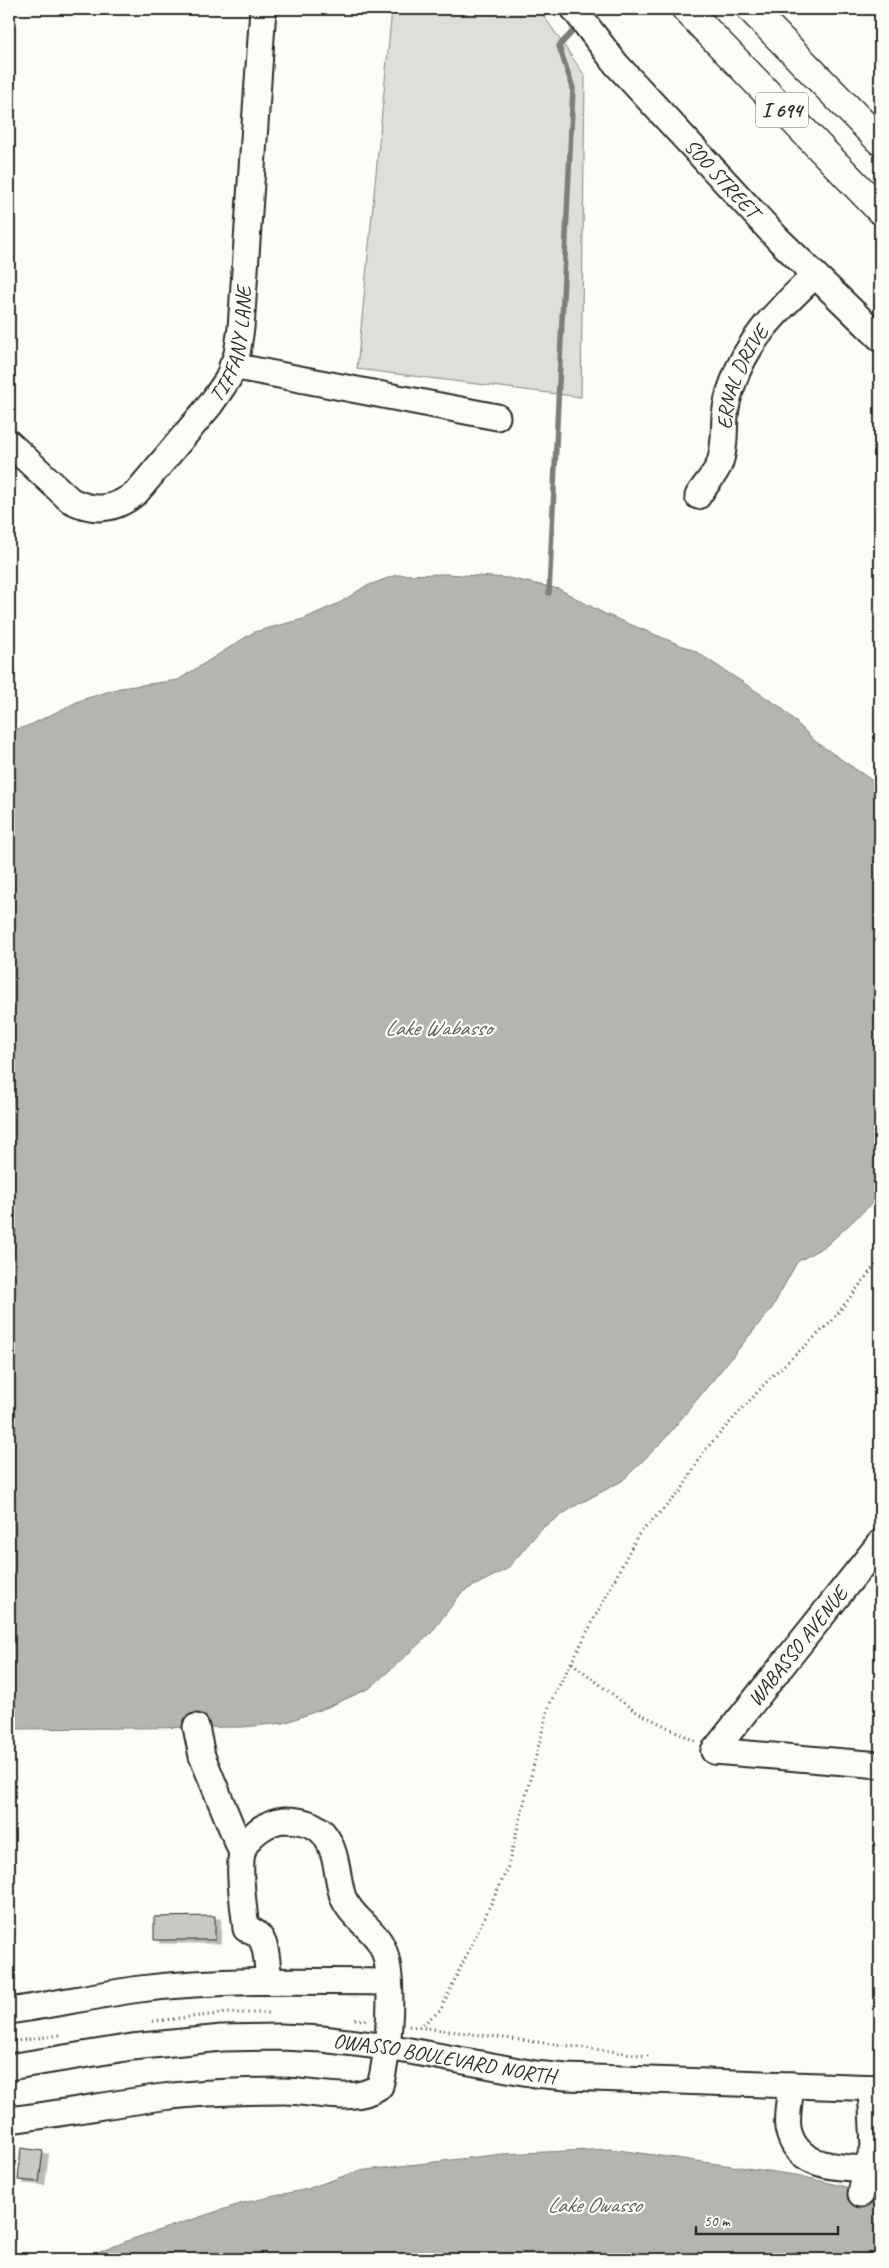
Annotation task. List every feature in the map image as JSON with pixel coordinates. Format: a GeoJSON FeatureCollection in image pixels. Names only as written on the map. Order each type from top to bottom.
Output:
{"type":"FeatureCollection","features":[{"type":"Feature","properties":{"kind":"highway","name":"I 694"},"geometry":{"type":"LineString","coordinates":[[686,9],[880,210]]}},
{"type":"Feature","properties":{"kind":"highway","name":"I 694"},"geometry":{"type":"LineString","coordinates":[[751,9],[880,141]]}},
{"type":"Feature","properties":{"kind":"street","name":"TIFFANY LANE"},"geometry":{"type":"LineString","coordinates":[[9,443],[70,500],[82,506],[96,509],[112,508],[125,502],[149,477],[210,405],[228,378],[237,354],[241,328],[263,9]]}},
{"type":"Feature","properties":{"kind":"street","name":"SOO STREET"},"geometry":{"type":"LineString","coordinates":[[574,9],[616,64],[778,239],[880,338]]}},
{"type":"Feature","properties":{"kind":"street","name":"ERNAL DRIVE"},"geometry":{"type":"LineString","coordinates":[[698,496],[719,465],[723,444],[725,413],[733,383],[744,356],[760,330],[815,275]]}},
{"type":"Feature","properties":{"kind":"street"},"geometry":{"type":"LineString","coordinates":[[232,366],[496,417]]}},
{"type":"Feature","properties":{"kind":"street","name":"WABASSO AVENUE"},"geometry":{"type":"LineString","coordinates":[[714,1751],[880,1542]]}},
{"type":"Feature","properties":{"kind":"street"},"geometry":{"type":"LineString","coordinates":[[196,1726],[202,1756],[242,1863],[246,1929],[256,1931],[264,1940],[269,1980]]}},
{"type":"Feature","properties":{"kind":"street"},"geometry":{"type":"LineString","coordinates":[[714,1751],[880,1766]]}},
{"type":"Feature","properties":{"kind":"street"},"geometry":{"type":"LineString","coordinates":[[9,2120],[164,2097],[227,2092],[290,2091],[358,2096],[371,2092],[380,2086],[388,2047],[390,2008],[389,1982],[380,1942],[349,1909],[343,1896],[331,1848],[322,1833],[308,1823],[275,1821],[258,1830],[242,1863]]}},
{"type":"Feature","properties":{"kind":"street"},"geometry":{"type":"LineString","coordinates":[[9,2011],[140,1990],[269,1980],[389,1982]]}},
{"type":"Feature","properties":{"kind":"street","name":"OWASSO BOULEVARD NORTH"},"geometry":{"type":"LineString","coordinates":[[9,2067],[132,2047],[222,2038],[300,2038],[388,2047],[535,2074],[614,2080],[876,2088]]}},
{"type":"Feature","properties":{"kind":"street"},"geometry":{"type":"LineString","coordinates":[[791,2086],[788,2128],[798,2151],[823,2166],[866,2170]]}},
{"type":"Feature","properties":{"kind":"street"},"geometry":{"type":"LineString","coordinates":[[860,2194],[874,2148],[876,2088]]}},
{"type":"Feature","properties":{"kind":"path"},"geometry":{"type":"LineString","coordinates":[[419,2027],[440,2011],[507,1870],[549,1706],[638,1535],[681,1491],[704,1451],[771,1377],[831,1322],[880,1259]]}},
{"type":"Feature","properties":{"kind":"path"},"geometry":{"type":"LineString","coordinates":[[572,1663],[633,1710],[714,1751]]}},
{"type":"Feature","properties":{"kind":"shaded area"},"geometry":{"type":"Polygon","coordinates":[[[392,9],[539,9],[585,76],[581,397],[357,369],[392,9]]]}},
{"type":"Feature","properties":{"kind":"water","name":"Lake Wabasso"},"geometry":{"type":"Polygon","coordinates":[[[447,574],[509,578],[559,589],[605,614],[695,651],[782,708],[816,742],[880,786],[880,1196],[827,1245],[797,1262],[772,1308],[663,1441],[622,1481],[575,1506],[542,1528],[507,1569],[462,1592],[431,1633],[370,1688],[328,1707],[284,1723],[243,1727],[9,1729],[9,732],[30,725],[81,700],[120,688],[178,680],[254,632],[303,619],[341,602],[364,587],[396,575],[447,574]]]}},
{"type":"Feature","properties":{"kind":"water","name":"Lake Owasso"},"geometry":{"type":"Polygon","coordinates":[[[611,2149],[796,2175],[867,2192],[880,2199],[880,2259],[82,2259],[132,2239],[243,2203],[307,2189],[358,2171],[502,2154],[611,2149]]]}},
{"type":"Feature","properties":{"kind":"building"},"geometry":{"type":"Polygon","coordinates":[[[215,1916],[215,1940],[154,1940],[154,1917],[215,1916]]]}},
{"type":"Feature","properties":{"kind":"building"},"geometry":{"type":"Polygon","coordinates":[[[21,2148],[43,2151],[39,2182],[18,2180],[21,2148]]]}},
{"type":"Feature","properties":{"kind":"waterway"},"geometry":{"type":"LineString","coordinates":[[549,593],[573,88],[559,46],[574,30]]}}]}
